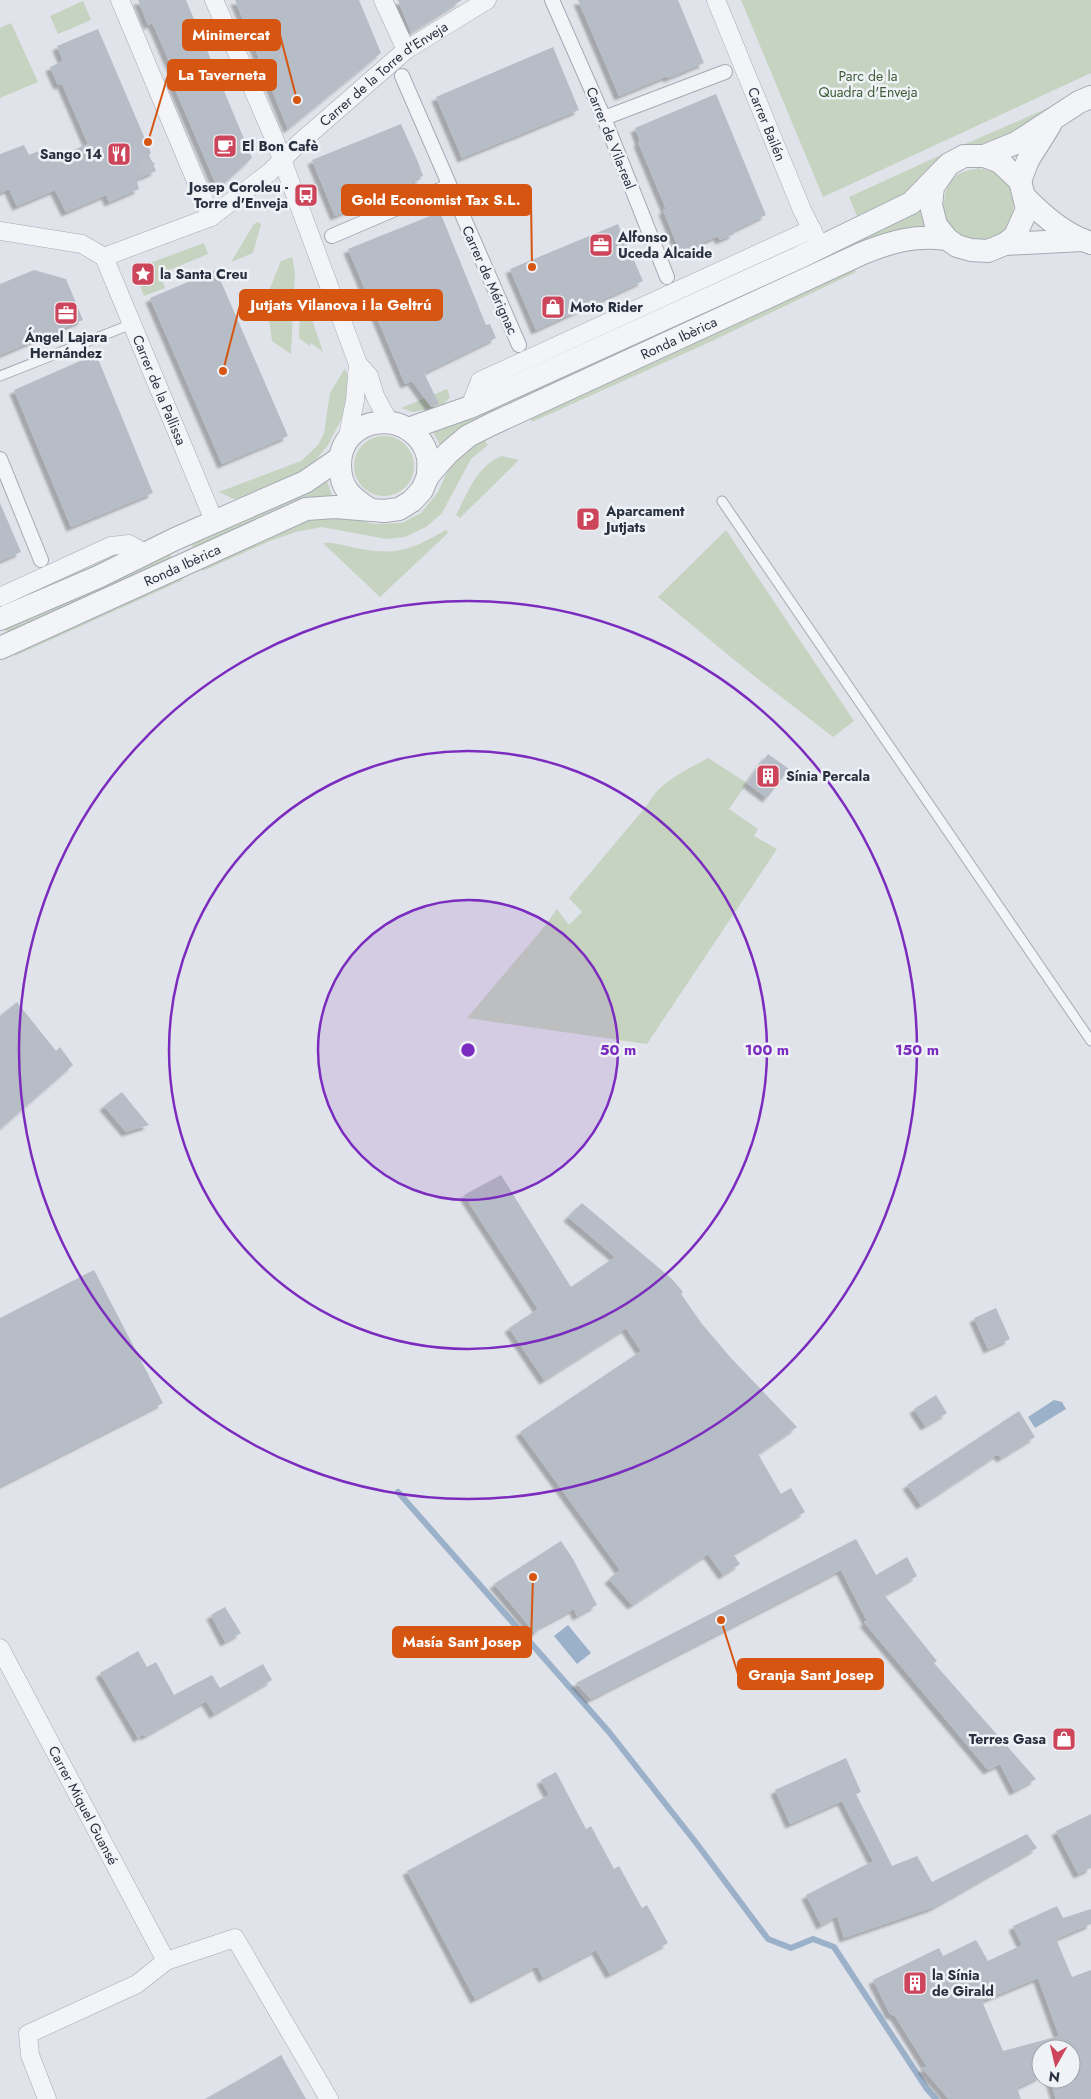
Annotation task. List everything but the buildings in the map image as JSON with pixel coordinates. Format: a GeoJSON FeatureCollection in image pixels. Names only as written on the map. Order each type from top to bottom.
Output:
{"type":"FeatureCollection","features":[{"type":"Feature","properties":{"kind":"street"},"geometry":{"type":"LineString","coordinates":[[120,0],[211,217]]}},
{"type":"Feature","properties":{"kind":"street"},"geometry":{"type":"LineString","coordinates":[[214,0],[282,162],[358,364],[369,376],[375,396],[399,425],[421,441],[428,458],[428,476]]}},
{"type":"Feature","properties":{"kind":"street"},"geometry":{"type":"LineString","coordinates":[[383,0],[406,50]]}},
{"type":"Feature","properties":{"kind":"street","name":"Carrer de la Torre d'Enveja"},"geometry":{"type":"LineString","coordinates":[[104,257],[211,217],[282,162],[297,145],[406,50],[487,0]]}},
{"type":"Feature","properties":{"kind":"street","name":"Carrer de Vila-real"},"geometry":{"type":"LineString","coordinates":[[552,0],[604,118],[667,277]]}},
{"type":"Feature","properties":{"kind":"street","name":"Carrer Bailén"},"geometry":{"type":"LineString","coordinates":[[716,0],[802,210],[816,238]]}},
{"type":"Feature","properties":{"kind":"street"},"geometry":{"type":"LineString","coordinates":[[604,118],[725,72]]}},
{"type":"Feature","properties":{"kind":"street","name":"Carrer de Mérignac"},"geometry":{"type":"LineString","coordinates":[[402,76],[518,345]]}},
{"type":"Feature","properties":{"kind":"street","name":"Ronda Ibèrica"},"geometry":{"type":"LineString","coordinates":[[0,619],[98,577],[145,553],[305,482],[344,449],[358,429],[373,423],[399,425],[470,407],[816,238],[911,203],[949,164],[964,156],[984,156],[1016,143],[1091,97]]}},
{"type":"Feature","properties":{"kind":"street","name":"Ronda Ibèrica"},"geometry":{"type":"LineString","coordinates":[[0,648],[306,509],[335,506],[384,511],[399,509],[412,501],[422,490],[428,476],[448,453],[468,436],[884,244],[921,236],[947,239],[957,246],[971,250],[988,251],[1005,244],[1015,236],[1025,217],[1027,209],[1022,188],[1028,160],[1055,118]]}},
{"type":"Feature","properties":{"kind":"street"},"geometry":{"type":"LineString","coordinates":[[984,156],[1000,162],[1050,221],[1087,242]]}},
{"type":"Feature","properties":{"kind":"street"},"geometry":{"type":"LineString","coordinates":[[947,239],[936,224],[931,205],[933,186],[949,164]]}},
{"type":"Feature","properties":{"kind":"street"},"geometry":{"type":"LineString","coordinates":[[332,236],[449,186]]}},
{"type":"Feature","properties":{"kind":"street"},"geometry":{"type":"LineString","coordinates":[[0,231],[82,244],[104,257]]}},
{"type":"Feature","properties":{"kind":"street"},"geometry":{"type":"LineString","coordinates":[[1005,244],[1087,242]]}},
{"type":"Feature","properties":{"kind":"street","name":"Carrer de la Pallissa"},"geometry":{"type":"LineString","coordinates":[[104,257],[215,522]]}},
{"type":"Feature","properties":{"kind":"street"},"geometry":{"type":"LineString","coordinates":[[358,364],[355,400],[344,449],[341,478],[351,497],[369,509]]}},
{"type":"Feature","properties":{"kind":"street"},"geometry":{"type":"LineString","coordinates":[[0,459],[41,560]]}},
{"type":"Feature","properties":{"kind":"street","name":"Ronda Ibèrica"},"geometry":{"type":"LineString","coordinates":[[0,597],[111,546],[129,544],[145,553]]}},
{"type":"Feature","properties":{"kind":"street","name":"Carrer Miquel Guansé"},"geometry":{"type":"LineString","coordinates":[[0,1648],[166,1960]]}},
{"type":"Feature","properties":{"kind":"street"},"geometry":{"type":"LineString","coordinates":[[47,2099],[30,2056],[28,2034],[137,1984],[166,1960],[235,1938],[329,2099]]}},
{"type":"Feature","properties":{"kind":"lane"},"geometry":{"type":"LineString","coordinates":[[0,376],[132,324]]}},
{"type":"Feature","properties":{"kind":"lane"},"geometry":{"type":"LineString","coordinates":[[722,500],[1091,1041]]}},
{"type":"Feature","properties":{"kind":"green space","name":"Parc de la Quadra d'Enveja"},"geometry":{"type":"Polygon","coordinates":[[[741,0],[1091,0],[1091,73],[823,197],[741,0]]]}},
{"type":"Feature","properties":{"kind":"green space"},"geometry":{"type":"Polygon","coordinates":[[[83,1],[91,20],[58,34],[50,16],[83,1]]]}},
{"type":"Feature","properties":{"kind":"green space"},"geometry":{"type":"Polygon","coordinates":[[[11,23],[38,82],[0,98],[0,28],[11,23]]]}},
{"type":"Feature","properties":{"kind":"green space"},"geometry":{"type":"Polygon","coordinates":[[[1057,104],[1002,143],[963,145],[1057,104]]]}},
{"type":"Feature","properties":{"kind":"green space"},"geometry":{"type":"Polygon","coordinates":[[[943,154],[905,195],[857,216],[849,197],[943,154]]]}},
{"type":"Feature","properties":{"kind":"green space"},"geometry":{"type":"Polygon","coordinates":[[[978,168],[995,173],[1005,181],[1009,186],[1014,206],[1011,219],[1001,233],[991,238],[980,240],[959,234],[951,227],[945,217],[943,206],[947,189],[952,179],[962,172],[978,168]]]}},
{"type":"Feature","properties":{"kind":"green space"},"geometry":{"type":"Polygon","coordinates":[[[920,210],[924,227],[440,445],[432,430],[460,422],[920,210]]]}},
{"type":"Feature","properties":{"kind":"green space"},"geometry":{"type":"Polygon","coordinates":[[[258,222],[261,224],[253,253],[231,262],[254,224],[258,222]]]}},
{"type":"Feature","properties":{"kind":"green space"},"geometry":{"type":"Polygon","coordinates":[[[204,243],[208,254],[160,274],[165,288],[144,296],[139,283],[152,277],[147,264],[204,243]]]}},
{"type":"Feature","properties":{"kind":"green space"},"geometry":{"type":"Polygon","coordinates":[[[292,257],[295,272],[291,354],[272,341],[266,298],[281,261],[292,257]]]}},
{"type":"Feature","properties":{"kind":"green space"},"geometry":{"type":"Polygon","coordinates":[[[854,267],[856,272],[710,342],[532,422],[530,418],[854,267]]]}},
{"type":"Feature","properties":{"kind":"green space"},"geometry":{"type":"Polygon","coordinates":[[[301,287],[323,352],[311,343],[310,346],[299,338],[301,287]]]}},
{"type":"Feature","properties":{"kind":"green space"},"geometry":{"type":"Polygon","coordinates":[[[345,368],[349,381],[347,404],[328,445],[310,467],[246,498],[233,499],[219,492],[301,461],[318,445],[324,433],[330,393],[345,368]]]}},
{"type":"Feature","properties":{"kind":"green space"},"geometry":{"type":"Polygon","coordinates":[[[447,389],[450,397],[443,405],[436,408],[413,412],[401,408],[447,389]]]}},
{"type":"Feature","properties":{"kind":"green space"},"geometry":{"type":"Polygon","coordinates":[[[378,436],[390,436],[401,441],[409,449],[414,460],[412,478],[401,491],[390,496],[378,496],[367,491],[359,483],[354,472],[354,460],[359,449],[367,441],[378,436]]]}},
{"type":"Feature","properties":{"kind":"green space"},"geometry":{"type":"Polygon","coordinates":[[[484,439],[488,445],[471,459],[442,513],[426,527],[405,537],[386,539],[322,527],[296,532],[270,541],[203,571],[201,567],[307,518],[350,518],[374,524],[402,523],[421,513],[438,492],[449,468],[469,447],[484,439]]]}},
{"type":"Feature","properties":{"kind":"green space"},"geometry":{"type":"Polygon","coordinates":[[[502,456],[519,460],[460,518],[456,515],[479,473],[502,456]]]}},
{"type":"Feature","properties":{"kind":"green space"},"geometry":{"type":"Polygon","coordinates":[[[326,478],[333,498],[194,549],[191,544],[326,478]]]}},
{"type":"Feature","properties":{"kind":"green space"},"geometry":{"type":"Polygon","coordinates":[[[446,530],[448,533],[380,597],[323,543],[374,551],[396,551],[425,542],[446,530]]]}},
{"type":"Feature","properties":{"kind":"green space"},"geometry":{"type":"Polygon","coordinates":[[[726,530],[854,721],[833,737],[744,668],[658,597],[726,530]]]}},
{"type":"Feature","properties":{"kind":"green space"},"geometry":{"type":"Polygon","coordinates":[[[113,552],[117,555],[114,559],[0,610],[0,602],[113,552]]]}},
{"type":"Feature","properties":{"kind":"green space"},"geometry":{"type":"Polygon","coordinates":[[[169,553],[172,558],[7,634],[4,627],[169,553]]]}},
{"type":"Feature","properties":{"kind":"green space"},"geometry":{"type":"Polygon","coordinates":[[[180,576],[183,580],[15,656],[13,652],[180,576]]]}},
{"type":"Feature","properties":{"kind":"green space"},"geometry":{"type":"Polygon","coordinates":[[[708,758],[747,783],[729,809],[758,829],[754,836],[777,849],[647,1044],[467,1018],[557,909],[569,925],[582,912],[569,898],[659,789],[674,777],[708,758]]]}},
{"type":"Feature","properties":{"kind":"water"},"geometry":{"type":"Polygon","coordinates":[[[1054,1400],[1062,1402],[1066,1409],[1035,1428],[1028,1417],[1054,1400]]]}},
{"type":"Feature","properties":{"kind":"water"},"geometry":{"type":"Polygon","coordinates":[[[568,1625],[591,1653],[577,1664],[554,1636],[568,1625]]]}},
{"type":"Feature","properties":{"kind":"waterway"},"geometry":{"type":"LineString","coordinates":[[398,1492],[609,1732],[697,1844],[768,1939],[791,1948],[813,1939],[834,1947],[927,2089],[936,2099]]}},
{"type":"Feature","properties":{"kind":"tunnel"},"geometry":{"type":"LineString","coordinates":[[120,156],[156,171]]}},
{"type":"Feature","properties":{"kind":"place","name":"Minimercat"},"geometry":{"type":"Point","coordinates":[297,100]}},
{"type":"Feature","properties":{"kind":"place","name":"La Taverneta"},"geometry":{"type":"Point","coordinates":[148,142]}},
{"type":"Feature","properties":{"kind":"place","name":"El Bon Cafè"},"geometry":{"type":"Point","coordinates":[225,146]}},
{"type":"Feature","properties":{"kind":"place","name":"Sango 14"},"geometry":{"type":"Point","coordinates":[119,154]}},
{"type":"Feature","properties":{"kind":"place","name":"Josep Coroleu - Torre d'Enveja"},"geometry":{"type":"Point","coordinates":[306,195]}},
{"type":"Feature","properties":{"kind":"place","name":"Alfonso Uceda Alcaide"},"geometry":{"type":"Point","coordinates":[601,245]}},
{"type":"Feature","properties":{"kind":"place","name":"Gold Economist Tax S.L."},"geometry":{"type":"Point","coordinates":[532,267]}},
{"type":"Feature","properties":{"kind":"place","name":"la Santa Creu"},"geometry":{"type":"Point","coordinates":[143,274]}},
{"type":"Feature","properties":{"kind":"place","name":"Moto Rider"},"geometry":{"type":"Point","coordinates":[553,307]}},
{"type":"Feature","properties":{"kind":"place","name":"Ángel Lajara Hernández"},"geometry":{"type":"Point","coordinates":[66,313]}},
{"type":"Feature","properties":{"kind":"place","name":"Jutjats Vilanova i la Geltrú"},"geometry":{"type":"Point","coordinates":[223,371]}},
{"type":"Feature","properties":{"kind":"place","name":"Aparcament Jutjats"},"geometry":{"type":"Point","coordinates":[588,519]}},
{"type":"Feature","properties":{"kind":"place","name":"Sínia Percala"},"geometry":{"type":"Point","coordinates":[768,776]}},
{"type":"Feature","properties":{"kind":"place","name":"Masía Sant Josep"},"geometry":{"type":"Point","coordinates":[533,1577]}},
{"type":"Feature","properties":{"kind":"place","name":"Granja Sant Josep"},"geometry":{"type":"Point","coordinates":[721,1620]}},
{"type":"Feature","properties":{"kind":"place","name":"Terres Gasa"},"geometry":{"type":"Point","coordinates":[1064,1739]}},
{"type":"Feature","properties":{"kind":"place","name":"la Sínia de Girald"},"geometry":{"type":"Point","coordinates":[915,1983]}}]}
